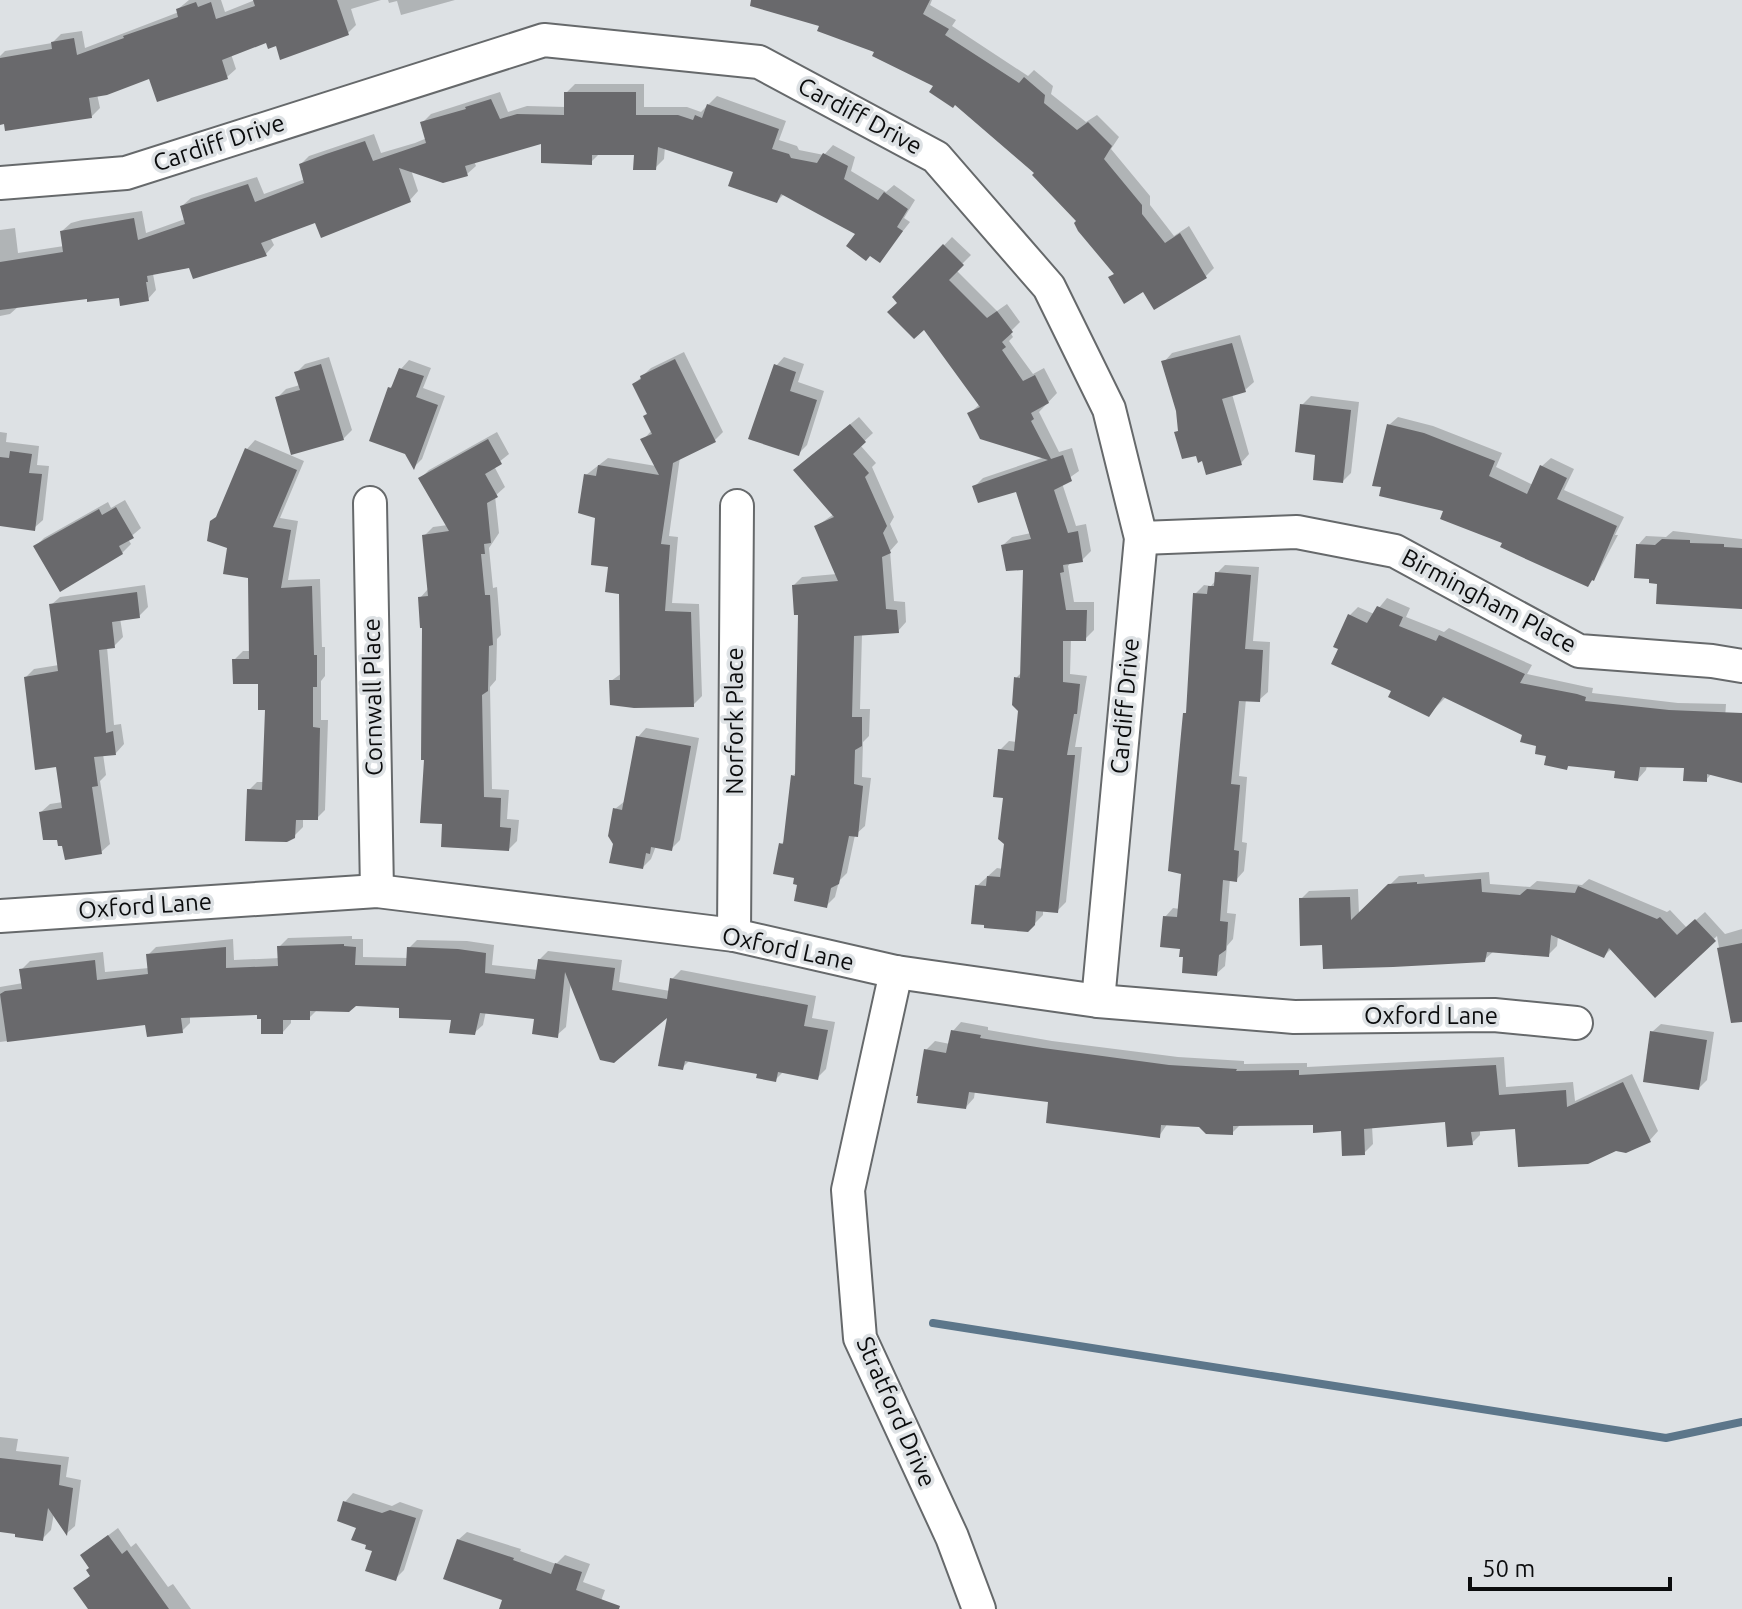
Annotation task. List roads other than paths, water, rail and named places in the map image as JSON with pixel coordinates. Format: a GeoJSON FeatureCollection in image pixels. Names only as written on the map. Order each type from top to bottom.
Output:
{"type":"FeatureCollection","features":[{"type":"Feature","properties":{"kind":"street","name":"Cardiff Drive"},"geometry":{"type":"LineString","coordinates":[[0,183],[126,173],[544,40],[759,62],[936,157],[1049,287],[1109,409],[1141,538],[1098,1001]]}},
{"type":"Feature","properties":{"kind":"street","name":"Cornwall Place"},"geometry":{"type":"LineString","coordinates":[[370,503],[377,891]]}},
{"type":"Feature","properties":{"kind":"street","name":"Norfork Place"},"geometry":{"type":"LineString","coordinates":[[734,935],[737,506]]}},
{"type":"Feature","properties":{"kind":"street","name":"Birmingham Place"},"geometry":{"type":"LineString","coordinates":[[1141,538],[1297,532],[1395,551],[1579,651],[1742,666]]}},
{"type":"Feature","properties":{"kind":"street","name":"Oxford Lane"},"geometry":{"type":"LineString","coordinates":[[0,916],[377,891],[734,935],[896,972],[1098,1001],[1294,1017],[1494,1015],[1576,1023]]}},
{"type":"Feature","properties":{"kind":"street","name":"Stratford Drive"},"geometry":{"type":"LineString","coordinates":[[896,972],[848,1190],[860,1338],[952,1537],[979,1609]]}},
{"type":"Feature","properties":{"kind":"waterway"},"geometry":{"type":"LineString","coordinates":[[933,1323],[1666,1438],[1742,1422]]}}]}
